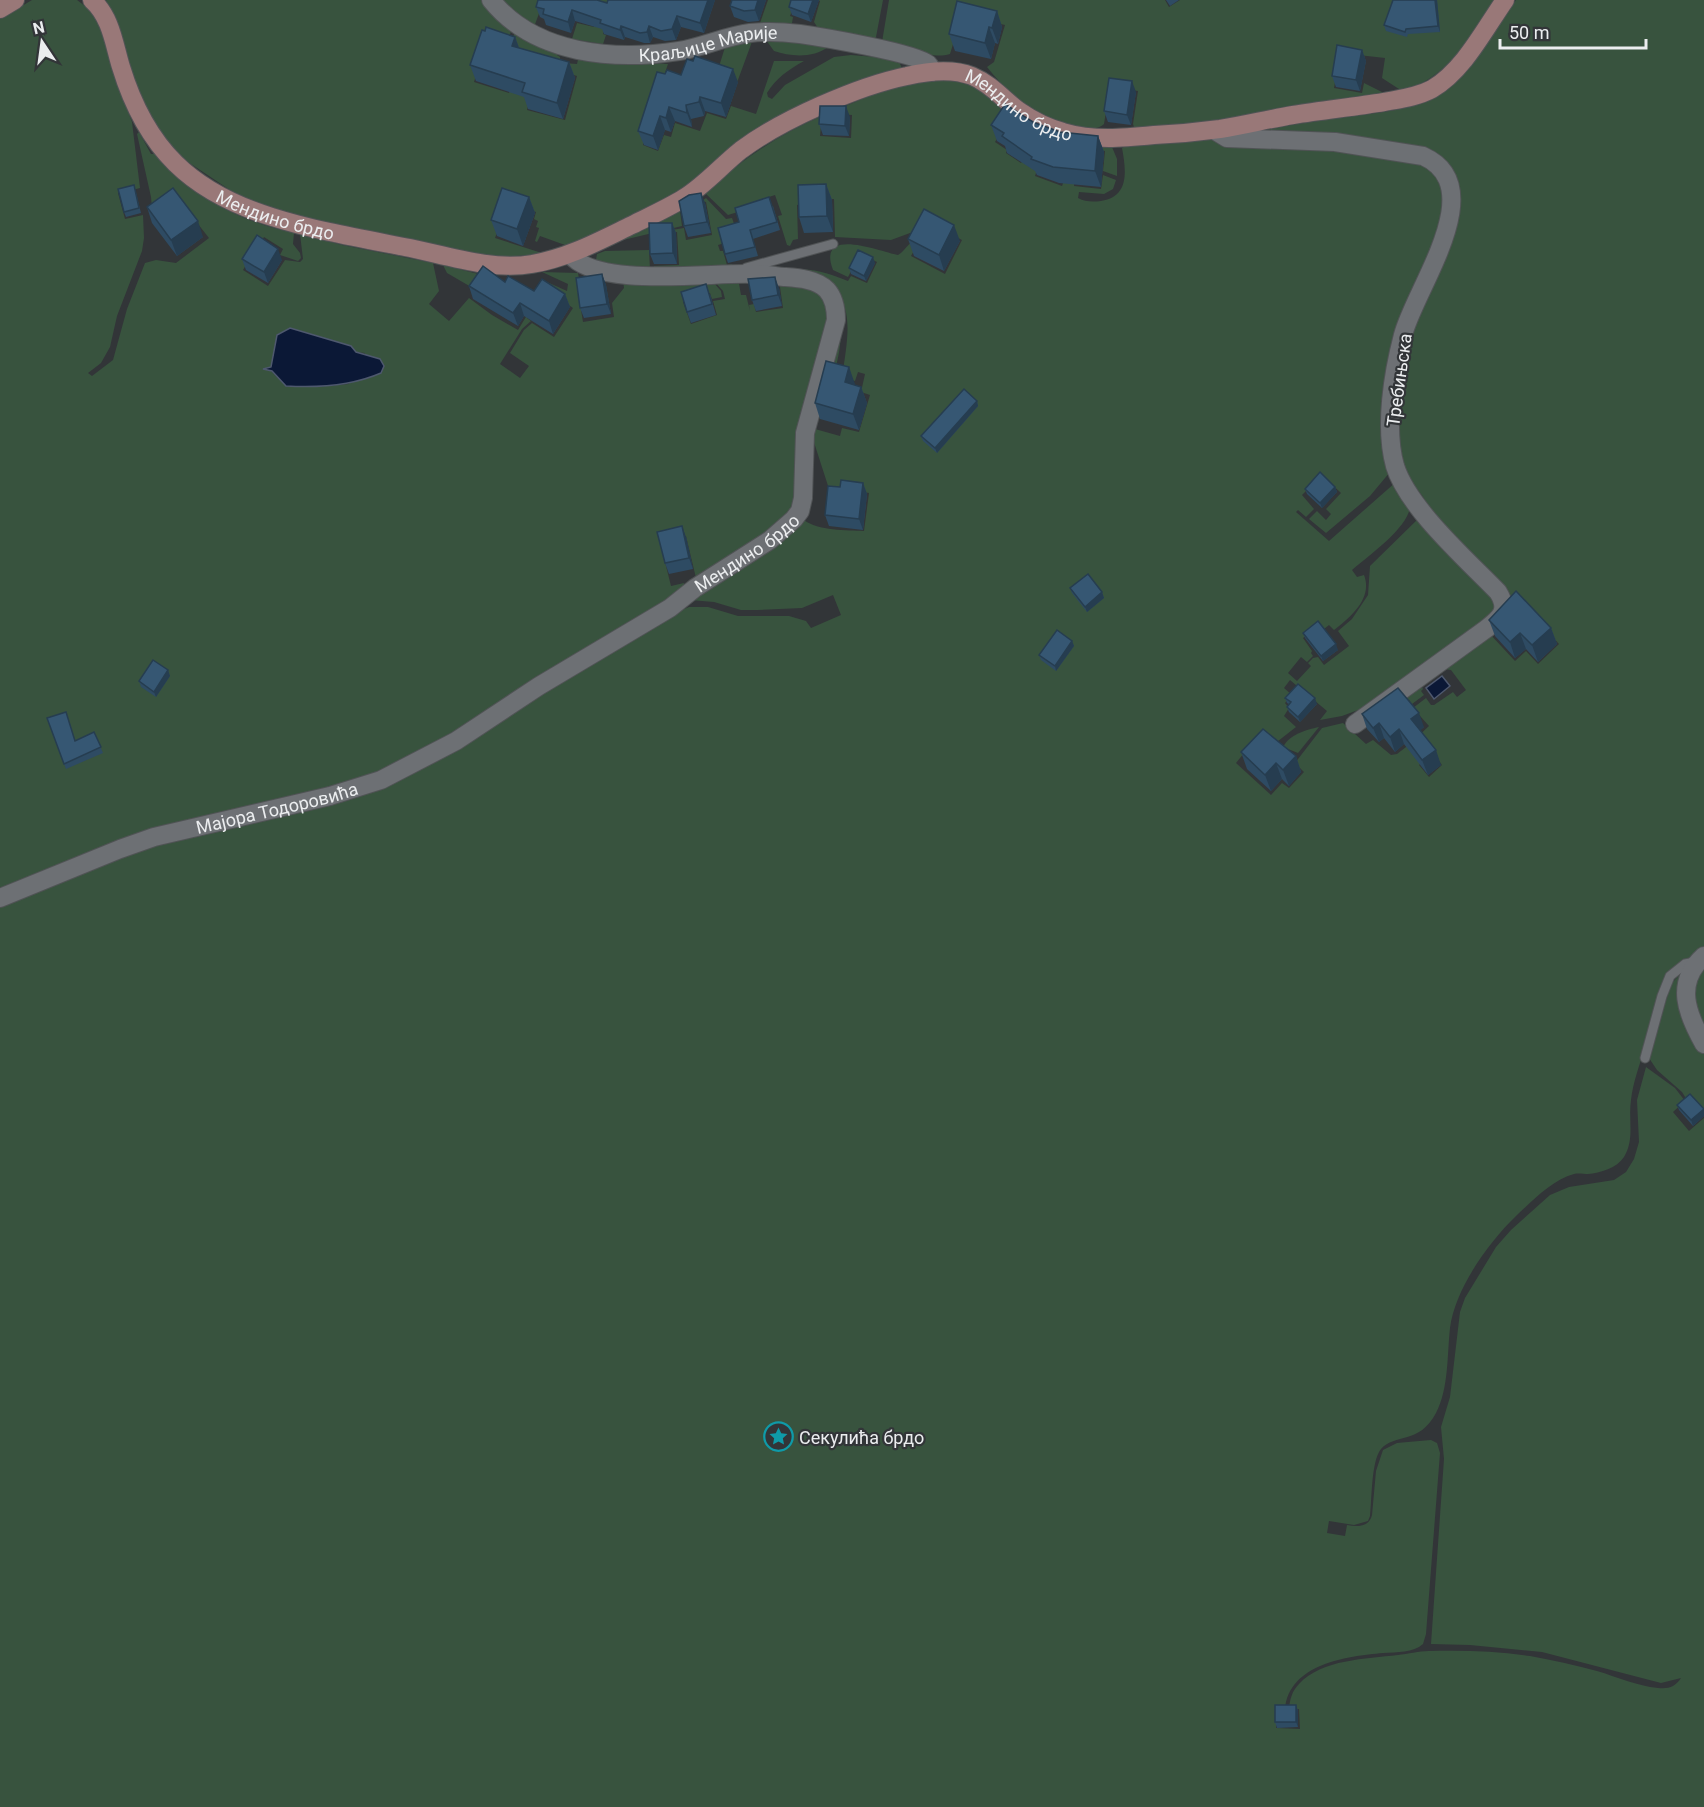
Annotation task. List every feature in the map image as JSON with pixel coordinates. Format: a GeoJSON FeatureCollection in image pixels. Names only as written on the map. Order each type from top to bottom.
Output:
{"type":"FeatureCollection","features":[{"type":"Feature","properties":{"kind":"street"},"geometry":{"type":"LineString","coordinates":[[0,9],[15,0]]}},
{"type":"Feature","properties":{"kind":"street","name":"Мендино брдо"},"geometry":{"type":"LineString","coordinates":[[92,0],[106,19],[134,103],[149,132],[171,161],[195,181],[234,204],[296,224],[504,265],[531,264],[570,254],[687,196],[744,148],[794,118],[858,90],[904,76],[932,72],[956,72],[974,77],[995,89],[1016,109],[1034,121],[1070,134],[1118,138],[1214,130],[1408,98],[1429,91],[1447,78],[1462,62],[1505,0]]}},
{"type":"Feature","properties":{"kind":"street","name":"Краљице Марије"},"geometry":{"type":"LineString","coordinates":[[491,0],[521,28],[541,40],[567,49],[653,54],[681,51],[748,33],[775,32],[799,34],[898,53],[926,63],[932,72]]}},
{"type":"Feature","properties":{"kind":"street","name":"Требињска"},"geometry":{"type":"LineString","coordinates":[[1214,130],[1227,138],[1335,142],[1423,156],[1435,161],[1445,172],[1450,186],[1451,205],[1445,236],[1410,313],[1403,335],[1391,404],[1392,448],[1398,474],[1410,496],[1422,512],[1498,592],[1503,609],[1497,621],[1355,724]]}},
{"type":"Feature","properties":{"kind":"street","name":"Мендино брдо"},"geometry":{"type":"LineString","coordinates":[[539,686],[670,608],[695,588],[771,540],[794,519],[800,511],[803,498],[805,433],[834,330],[835,308],[828,291],[810,280],[763,274],[688,277],[616,273],[587,267],[570,254]]}},
{"type":"Feature","properties":{"kind":"street","name":"Мајора Тодоровића"},"geometry":{"type":"LineString","coordinates":[[0,898],[154,837],[330,796],[381,780],[456,741],[539,686]]}},
{"type":"Feature","properties":{"kind":"street"},"geometry":{"type":"LineString","coordinates":[[1701,959],[1690,975],[1686,995],[1687,1009],[1692,1023],[1704,1044]]}},
{"type":"Feature","properties":{"kind":"lane","name":"Мендино брдо"},"geometry":{"type":"LineString","coordinates":[[736,274],[751,266],[833,244]]}},
{"type":"Feature","properties":{"kind":"lane"},"geometry":{"type":"LineString","coordinates":[[1645,1058],[1662,996],[1670,976],[1685,964],[1701,959]]}},
{"type":"Feature","properties":{"kind":"green space"},"geometry":{"type":"Polygon","coordinates":[[[32,0],[77,0],[89,9],[103,34],[114,74],[132,122],[140,188],[125,192],[124,188],[118,193],[125,219],[143,215],[142,251],[117,316],[110,347],[101,363],[88,373],[92,376],[113,360],[127,309],[145,263],[156,260],[176,263],[209,238],[179,200],[153,219],[151,197],[137,134],[139,132],[151,154],[155,154],[184,183],[200,195],[255,222],[294,233],[293,244],[301,258],[298,261],[280,255],[283,249],[264,237],[243,270],[268,286],[285,260],[300,262],[303,259],[300,234],[433,263],[439,291],[429,304],[449,321],[469,298],[518,330],[535,302],[537,303],[527,318],[531,321],[522,329],[500,364],[520,378],[529,366],[510,353],[524,330],[532,323],[554,337],[573,308],[554,295],[547,282],[567,291],[568,284],[542,272],[578,273],[580,284],[577,285],[583,322],[614,317],[612,303],[624,288],[623,280],[714,283],[721,291],[722,297],[712,299],[710,293],[683,302],[691,324],[717,315],[713,301],[725,299],[723,291],[715,282],[738,278],[741,295],[746,295],[750,311],[749,305],[754,304],[756,312],[783,308],[779,280],[818,287],[830,307],[800,491],[787,521],[696,578],[686,536],[660,542],[671,586],[684,583],[683,591],[407,763],[0,894],[0,19],[32,0]],[[290,329],[274,346],[274,360],[271,367],[266,368],[281,380],[298,385],[349,384],[365,353],[356,352],[351,346],[290,329]]]}},
{"type":"Feature","properties":{"kind":"green space"},"geometry":{"type":"Polygon","coordinates":[[[106,0],[482,0],[512,29],[508,40],[486,44],[474,82],[509,93],[522,52],[510,48],[515,31],[557,52],[560,57],[561,72],[539,65],[527,110],[565,120],[577,76],[564,72],[564,63],[577,64],[579,55],[668,64],[643,145],[658,151],[664,135],[671,137],[675,123],[700,131],[707,113],[726,119],[731,106],[756,114],[774,61],[804,61],[774,83],[767,93],[772,99],[785,85],[834,57],[851,55],[887,58],[899,62],[902,68],[723,154],[683,189],[570,245],[540,236],[537,242],[535,241],[539,228],[536,227],[538,221],[534,219],[536,212],[508,202],[495,238],[545,254],[502,257],[307,220],[242,198],[167,148],[144,110],[116,23],[106,0]]]}},
{"type":"Feature","properties":{"kind":"green space"},"geometry":{"type":"Polygon","coordinates":[[[501,0],[544,0],[534,27],[501,0]]]}},
{"type":"Feature","properties":{"kind":"green space"},"geometry":{"type":"Polygon","coordinates":[[[584,0],[614,0],[603,34],[606,35],[603,44],[572,39],[577,23],[594,27],[601,7],[584,0]]]}},
{"type":"Feature","properties":{"kind":"green space"},"geometry":{"type":"Polygon","coordinates":[[[768,0],[796,0],[790,16],[793,17],[792,23],[788,26],[759,26],[768,0]]]}},
{"type":"Feature","properties":{"kind":"green space"},"geometry":{"type":"Polygon","coordinates":[[[818,0],[883,0],[874,40],[820,31],[814,22],[820,1],[818,0]]]}},
{"type":"Feature","properties":{"kind":"green space"},"geometry":{"type":"Polygon","coordinates":[[[889,0],[1165,0],[1169,7],[1180,0],[1494,0],[1466,42],[1445,66],[1419,85],[1402,91],[1382,78],[1385,58],[1340,53],[1334,88],[1362,93],[1364,83],[1384,93],[1211,122],[1137,128],[1133,124],[1138,91],[1110,87],[1104,124],[1099,127],[1082,128],[1054,122],[1028,107],[987,67],[994,62],[1005,25],[962,15],[950,54],[925,54],[882,42],[889,0]]]}},
{"type":"Feature","properties":{"kind":"green space"},"geometry":{"type":"Polygon","coordinates":[[[1516,0],[1704,0],[1704,950],[1672,970],[1664,982],[1633,1087],[1630,1136],[1624,1157],[1608,1169],[1574,1174],[1558,1181],[1529,1204],[1495,1239],[1474,1267],[1458,1298],[1450,1328],[1443,1393],[1436,1413],[1422,1430],[1393,1441],[1381,1449],[1375,1462],[1368,1521],[1354,1525],[1329,1521],[1327,1533],[1345,1536],[1347,1525],[1359,1526],[1366,1524],[1371,1519],[1376,1471],[1383,1450],[1397,1443],[1431,1440],[1437,1443],[1440,1453],[1426,1634],[1423,1644],[1410,1651],[1369,1654],[1337,1660],[1308,1672],[1289,1694],[1285,1709],[1276,1709],[1276,1728],[1300,1729],[1299,1709],[1289,1709],[1292,1695],[1299,1684],[1320,1669],[1359,1659],[1421,1651],[1480,1651],[1530,1656],[1658,1688],[1671,1687],[1681,1678],[1661,1683],[1542,1652],[1470,1645],[1431,1644],[1444,1459],[1441,1427],[1450,1397],[1460,1312],[1465,1298],[1496,1247],[1511,1230],[1550,1195],[1569,1187],[1614,1180],[1626,1172],[1634,1159],[1639,1142],[1637,1100],[1646,1067],[1675,1088],[1685,1101],[1673,1112],[1689,1131],[1704,1118],[1704,1807],[0,1807],[0,903],[101,861],[157,841],[264,813],[347,795],[382,783],[426,762],[469,737],[593,657],[659,620],[689,607],[708,607],[738,616],[789,616],[806,621],[811,628],[841,615],[833,595],[802,608],[757,610],[741,610],[714,602],[690,600],[698,592],[774,544],[798,522],[804,512],[807,497],[808,451],[809,495],[804,520],[825,528],[864,531],[869,493],[844,489],[843,497],[831,495],[810,430],[839,320],[841,339],[837,362],[834,374],[830,373],[815,429],[840,436],[842,428],[859,432],[870,395],[861,392],[865,374],[858,372],[855,381],[842,377],[847,321],[844,306],[838,294],[827,285],[810,277],[787,272],[810,270],[848,281],[851,276],[867,283],[877,262],[860,254],[848,277],[833,270],[830,256],[834,248],[853,244],[898,255],[910,243],[920,240],[911,256],[945,274],[962,240],[930,223],[923,234],[910,233],[891,240],[835,237],[834,199],[802,200],[802,204],[797,205],[798,239],[793,240],[790,246],[787,245],[778,216],[782,215],[775,195],[753,202],[754,207],[728,215],[705,193],[760,150],[805,123],[822,116],[820,136],[851,138],[852,115],[836,114],[836,110],[890,89],[928,80],[947,80],[966,84],[991,97],[1011,116],[995,142],[1021,163],[1039,137],[1030,129],[1048,137],[1035,176],[1062,186],[1075,151],[1062,145],[1063,142],[1078,145],[1074,186],[1101,189],[1103,175],[1116,180],[1113,189],[1104,194],[1079,192],[1078,198],[1086,201],[1098,201],[1117,194],[1124,181],[1122,148],[1126,146],[1217,139],[1227,143],[1251,146],[1322,146],[1406,157],[1427,163],[1432,167],[1441,180],[1445,197],[1444,216],[1428,264],[1410,297],[1392,373],[1387,436],[1390,472],[1370,496],[1326,533],[1309,519],[1317,511],[1326,520],[1331,514],[1326,509],[1341,493],[1322,475],[1302,495],[1314,509],[1306,517],[1298,510],[1296,512],[1329,541],[1396,482],[1410,504],[1408,515],[1395,532],[1352,570],[1357,577],[1364,575],[1366,583],[1366,591],[1359,606],[1334,630],[1329,625],[1324,629],[1320,625],[1303,638],[1313,656],[1307,662],[1301,657],[1288,673],[1297,681],[1311,666],[1308,663],[1313,658],[1318,657],[1324,665],[1349,646],[1338,631],[1352,619],[1368,595],[1370,566],[1420,517],[1498,600],[1498,612],[1491,620],[1377,703],[1342,716],[1320,720],[1327,711],[1290,680],[1284,688],[1292,695],[1285,703],[1289,708],[1284,716],[1296,727],[1273,745],[1269,741],[1251,760],[1244,753],[1236,763],[1271,795],[1282,783],[1289,788],[1304,772],[1295,763],[1322,728],[1343,723],[1366,744],[1373,740],[1391,755],[1397,754],[1410,744],[1425,760],[1419,765],[1429,777],[1442,765],[1434,754],[1428,758],[1413,741],[1429,726],[1413,708],[1426,698],[1431,705],[1434,705],[1453,692],[1457,697],[1466,690],[1451,670],[1443,669],[1421,685],[1424,695],[1412,704],[1409,700],[1405,703],[1401,699],[1372,722],[1370,720],[1489,633],[1515,661],[1526,651],[1538,664],[1559,644],[1522,605],[1516,611],[1503,590],[1429,511],[1423,496],[1405,474],[1397,452],[1396,400],[1404,345],[1414,316],[1435,274],[1453,229],[1457,207],[1456,186],[1447,165],[1423,151],[1332,137],[1253,133],[1296,124],[1397,110],[1437,96],[1449,88],[1468,69],[1516,0]]]}},
{"type":"Feature","properties":{"kind":"green space"},"geometry":{"type":"Polygon","coordinates":[[[761,36],[828,47],[809,55],[795,55],[774,51],[766,40],[753,39],[735,88],[717,73],[726,44],[761,36]]]}},
{"type":"Feature","properties":{"kind":"green space"},"geometry":{"type":"Polygon","coordinates":[[[1082,146],[1112,147],[1117,159],[1117,176],[1103,171],[1105,151],[1082,148],[1082,146]]]}},
{"type":"Feature","properties":{"kind":"green space"},"geometry":{"type":"Polygon","coordinates":[[[706,198],[726,219],[732,218],[737,232],[731,241],[718,245],[720,251],[723,251],[727,265],[732,264],[733,267],[654,271],[654,266],[679,265],[677,232],[659,232],[684,228],[686,240],[712,235],[706,202],[702,201],[706,198]]]}},
{"type":"Feature","properties":{"kind":"green space"},"geometry":{"type":"Polygon","coordinates":[[[680,211],[682,226],[619,241],[680,211]]]}},
{"type":"Feature","properties":{"kind":"green space"},"geometry":{"type":"Polygon","coordinates":[[[649,250],[650,269],[613,268],[596,260],[597,254],[605,251],[649,250]]]}},
{"type":"Feature","properties":{"kind":"green space"},"geometry":{"type":"Polygon","coordinates":[[[443,265],[482,275],[478,291],[447,273],[443,265]]]}},
{"type":"Feature","properties":{"kind":"green space"},"geometry":{"type":"Polygon","coordinates":[[[1319,727],[1298,753],[1283,747],[1294,736],[1319,727]]]}},
{"type":"Feature","properties":{"kind":"green space"},"geometry":{"type":"Polygon","coordinates":[[[1704,962],[1704,1036],[1693,1013],[1696,971],[1704,962]]]}},
{"type":"Feature","properties":{"kind":"green space"},"geometry":{"type":"Polygon","coordinates":[[[1686,968],[1704,1052],[1704,1111],[1687,1100],[1682,1092],[1657,1070],[1649,1058],[1671,984],[1686,968]]]}},
{"type":"Feature","properties":{"kind":"water"},"geometry":{"type":"Polygon","coordinates":[[[290,328],[351,346],[356,352],[380,359],[384,366],[381,373],[358,381],[335,385],[286,386],[272,371],[263,369],[271,367],[277,335],[290,328]]]}},
{"type":"Feature","properties":{"kind":"water"},"geometry":{"type":"Polygon","coordinates":[[[1442,676],[1450,686],[1434,699],[1426,688],[1442,676]]]}},
{"type":"Feature","properties":{"kind":"building"},"geometry":{"type":"Polygon","coordinates":[[[538,0],[597,0],[607,3],[608,0],[708,0],[700,23],[677,16],[672,29],[661,31],[649,26],[647,32],[640,33],[621,26],[620,30],[600,23],[601,20],[572,10],[568,22],[543,14],[544,9],[536,7],[538,0]]]}},
{"type":"Feature","properties":{"kind":"building"},"geometry":{"type":"Polygon","coordinates":[[[732,0],[758,0],[755,10],[744,11],[730,6],[732,0]]]}},
{"type":"Feature","properties":{"kind":"building"},"geometry":{"type":"Polygon","coordinates":[[[791,0],[813,0],[808,14],[789,7],[791,0]]]}},
{"type":"Feature","properties":{"kind":"building"},"geometry":{"type":"Polygon","coordinates":[[[1393,0],[1435,0],[1438,26],[1406,29],[1405,32],[1384,25],[1393,0]]]}},
{"type":"Feature","properties":{"kind":"building"},"geometry":{"type":"Polygon","coordinates":[[[957,1],[997,11],[992,28],[989,27],[985,43],[949,34],[957,1]]]}},
{"type":"Feature","properties":{"kind":"building"},"geometry":{"type":"Polygon","coordinates":[[[486,27],[515,37],[512,46],[569,62],[557,103],[522,92],[525,83],[470,65],[482,30],[485,31],[486,27]]]}},
{"type":"Feature","properties":{"kind":"building"},"geometry":{"type":"Polygon","coordinates":[[[1337,45],[1362,50],[1356,80],[1332,76],[1337,45]]]}},
{"type":"Feature","properties":{"kind":"building"},"geometry":{"type":"Polygon","coordinates":[[[695,56],[733,69],[721,103],[700,97],[699,102],[686,105],[687,113],[669,107],[666,118],[660,116],[653,136],[638,131],[657,72],[665,74],[667,70],[681,75],[687,59],[693,61],[695,56]]]}},
{"type":"Feature","properties":{"kind":"building"},"geometry":{"type":"Polygon","coordinates":[[[1109,78],[1132,81],[1127,115],[1104,111],[1109,78]]]}},
{"type":"Feature","properties":{"kind":"building"},"geometry":{"type":"Polygon","coordinates":[[[1005,104],[1033,122],[1060,132],[1098,136],[1095,171],[1053,167],[1031,159],[1032,157],[1002,136],[1004,133],[991,125],[1005,104]]]}},
{"type":"Feature","properties":{"kind":"building"},"geometry":{"type":"Polygon","coordinates":[[[820,106],[846,106],[845,126],[819,124],[820,106]]]}},
{"type":"Feature","properties":{"kind":"building"},"geometry":{"type":"Polygon","coordinates":[[[826,184],[827,216],[799,217],[798,185],[826,184]]]}},
{"type":"Feature","properties":{"kind":"building"},"geometry":{"type":"Polygon","coordinates":[[[134,185],[139,208],[124,212],[118,189],[134,185]]]}},
{"type":"Feature","properties":{"kind":"building"},"geometry":{"type":"Polygon","coordinates":[[[173,188],[198,221],[171,240],[147,207],[173,188]]]}},
{"type":"Feature","properties":{"kind":"building"},"geometry":{"type":"Polygon","coordinates":[[[502,188],[529,197],[517,229],[491,220],[502,188]]]}},
{"type":"Feature","properties":{"kind":"building"},"geometry":{"type":"Polygon","coordinates":[[[701,193],[707,222],[684,226],[679,201],[689,195],[701,193]]]}},
{"type":"Feature","properties":{"kind":"building"},"geometry":{"type":"Polygon","coordinates":[[[769,197],[777,222],[750,230],[755,247],[725,254],[718,228],[739,222],[735,208],[769,197]]]}},
{"type":"Feature","properties":{"kind":"building"},"geometry":{"type":"Polygon","coordinates":[[[924,209],[954,225],[939,255],[908,239],[924,209]]]}},
{"type":"Feature","properties":{"kind":"building"},"geometry":{"type":"Polygon","coordinates":[[[649,223],[672,223],[673,253],[650,254],[649,223]]]}},
{"type":"Feature","properties":{"kind":"building"},"geometry":{"type":"Polygon","coordinates":[[[257,235],[278,249],[264,272],[242,259],[257,235]]]}},
{"type":"Feature","properties":{"kind":"building"},"geometry":{"type":"Polygon","coordinates":[[[858,250],[873,257],[864,276],[849,268],[858,250]]]}},
{"type":"Feature","properties":{"kind":"building"},"geometry":{"type":"Polygon","coordinates":[[[483,266],[505,282],[508,276],[534,291],[542,279],[565,294],[549,321],[520,303],[513,313],[469,286],[483,266]]]}},
{"type":"Feature","properties":{"kind":"building"},"geometry":{"type":"Polygon","coordinates":[[[602,274],[607,304],[580,308],[576,278],[602,274]]]}},
{"type":"Feature","properties":{"kind":"building"},"geometry":{"type":"Polygon","coordinates":[[[775,277],[778,295],[752,300],[748,279],[775,277]]]}},
{"type":"Feature","properties":{"kind":"building"},"geometry":{"type":"Polygon","coordinates":[[[706,284],[712,304],[687,312],[681,292],[706,284]]]}},
{"type":"Feature","properties":{"kind":"building"},"geometry":{"type":"Polygon","coordinates":[[[826,361],[849,367],[845,382],[861,387],[853,414],[815,403],[826,361]]]}},
{"type":"Feature","properties":{"kind":"building"},"geometry":{"type":"Polygon","coordinates":[[[964,389],[977,401],[935,448],[921,436],[964,389]]]}},
{"type":"Feature","properties":{"kind":"building"},"geometry":{"type":"Polygon","coordinates":[[[1320,472],[1335,487],[1320,503],[1305,489],[1320,472]]]}},
{"type":"Feature","properties":{"kind":"building"},"geometry":{"type":"Polygon","coordinates":[[[841,480],[863,483],[859,519],[825,515],[828,486],[840,487],[841,480]]]}},
{"type":"Feature","properties":{"kind":"building"},"geometry":{"type":"Polygon","coordinates":[[[682,526],[689,558],[665,563],[657,532],[682,526]]]}},
{"type":"Feature","properties":{"kind":"building"},"geometry":{"type":"Polygon","coordinates":[[[1088,574],[1102,592],[1085,607],[1070,588],[1088,574]]]}},
{"type":"Feature","properties":{"kind":"building"},"geometry":{"type":"Polygon","coordinates":[[[1516,591],[1551,628],[1532,645],[1520,633],[1510,642],[1489,620],[1516,591]]]}},
{"type":"Feature","properties":{"kind":"building"},"geometry":{"type":"Polygon","coordinates":[[[1318,621],[1336,644],[1321,656],[1303,633],[1318,621]]]}},
{"type":"Feature","properties":{"kind":"building"},"geometry":{"type":"Polygon","coordinates":[[[1057,630],[1072,641],[1055,666],[1039,655],[1057,630]]]}},
{"type":"Feature","properties":{"kind":"building"},"geometry":{"type":"Polygon","coordinates":[[[153,660],[168,670],[154,692],[139,681],[153,660]]]}},
{"type":"Feature","properties":{"kind":"building"},"geometry":{"type":"Polygon","coordinates":[[[1298,684],[1315,698],[1298,717],[1287,707],[1291,702],[1285,698],[1298,684]]]}},
{"type":"Feature","properties":{"kind":"building"},"geometry":{"type":"Polygon","coordinates":[[[1398,688],[1419,713],[1411,719],[1436,750],[1422,760],[1399,729],[1390,737],[1379,723],[1373,728],[1362,714],[1398,688]]]}},
{"type":"Feature","properties":{"kind":"building"},"geometry":{"type":"Polygon","coordinates":[[[66,712],[75,741],[94,732],[101,747],[64,764],[47,718],[66,712]]]}},
{"type":"Feature","properties":{"kind":"building"},"geometry":{"type":"Polygon","coordinates":[[[1263,729],[1296,756],[1283,770],[1276,763],[1265,775],[1241,752],[1263,729]]]}},
{"type":"Feature","properties":{"kind":"building"},"geometry":{"type":"Polygon","coordinates":[[[1690,1094],[1704,1109],[1691,1120],[1677,1105],[1690,1094]]]}},
{"type":"Feature","properties":{"kind":"building"},"geometry":{"type":"Polygon","coordinates":[[[1275,1705],[1296,1705],[1296,1722],[1275,1722],[1275,1705]]]}},
{"type":"Feature","properties":{"kind":"place","name":"Секулића брдо"},"geometry":{"type":"Point","coordinates":[778,1437]}}]}
